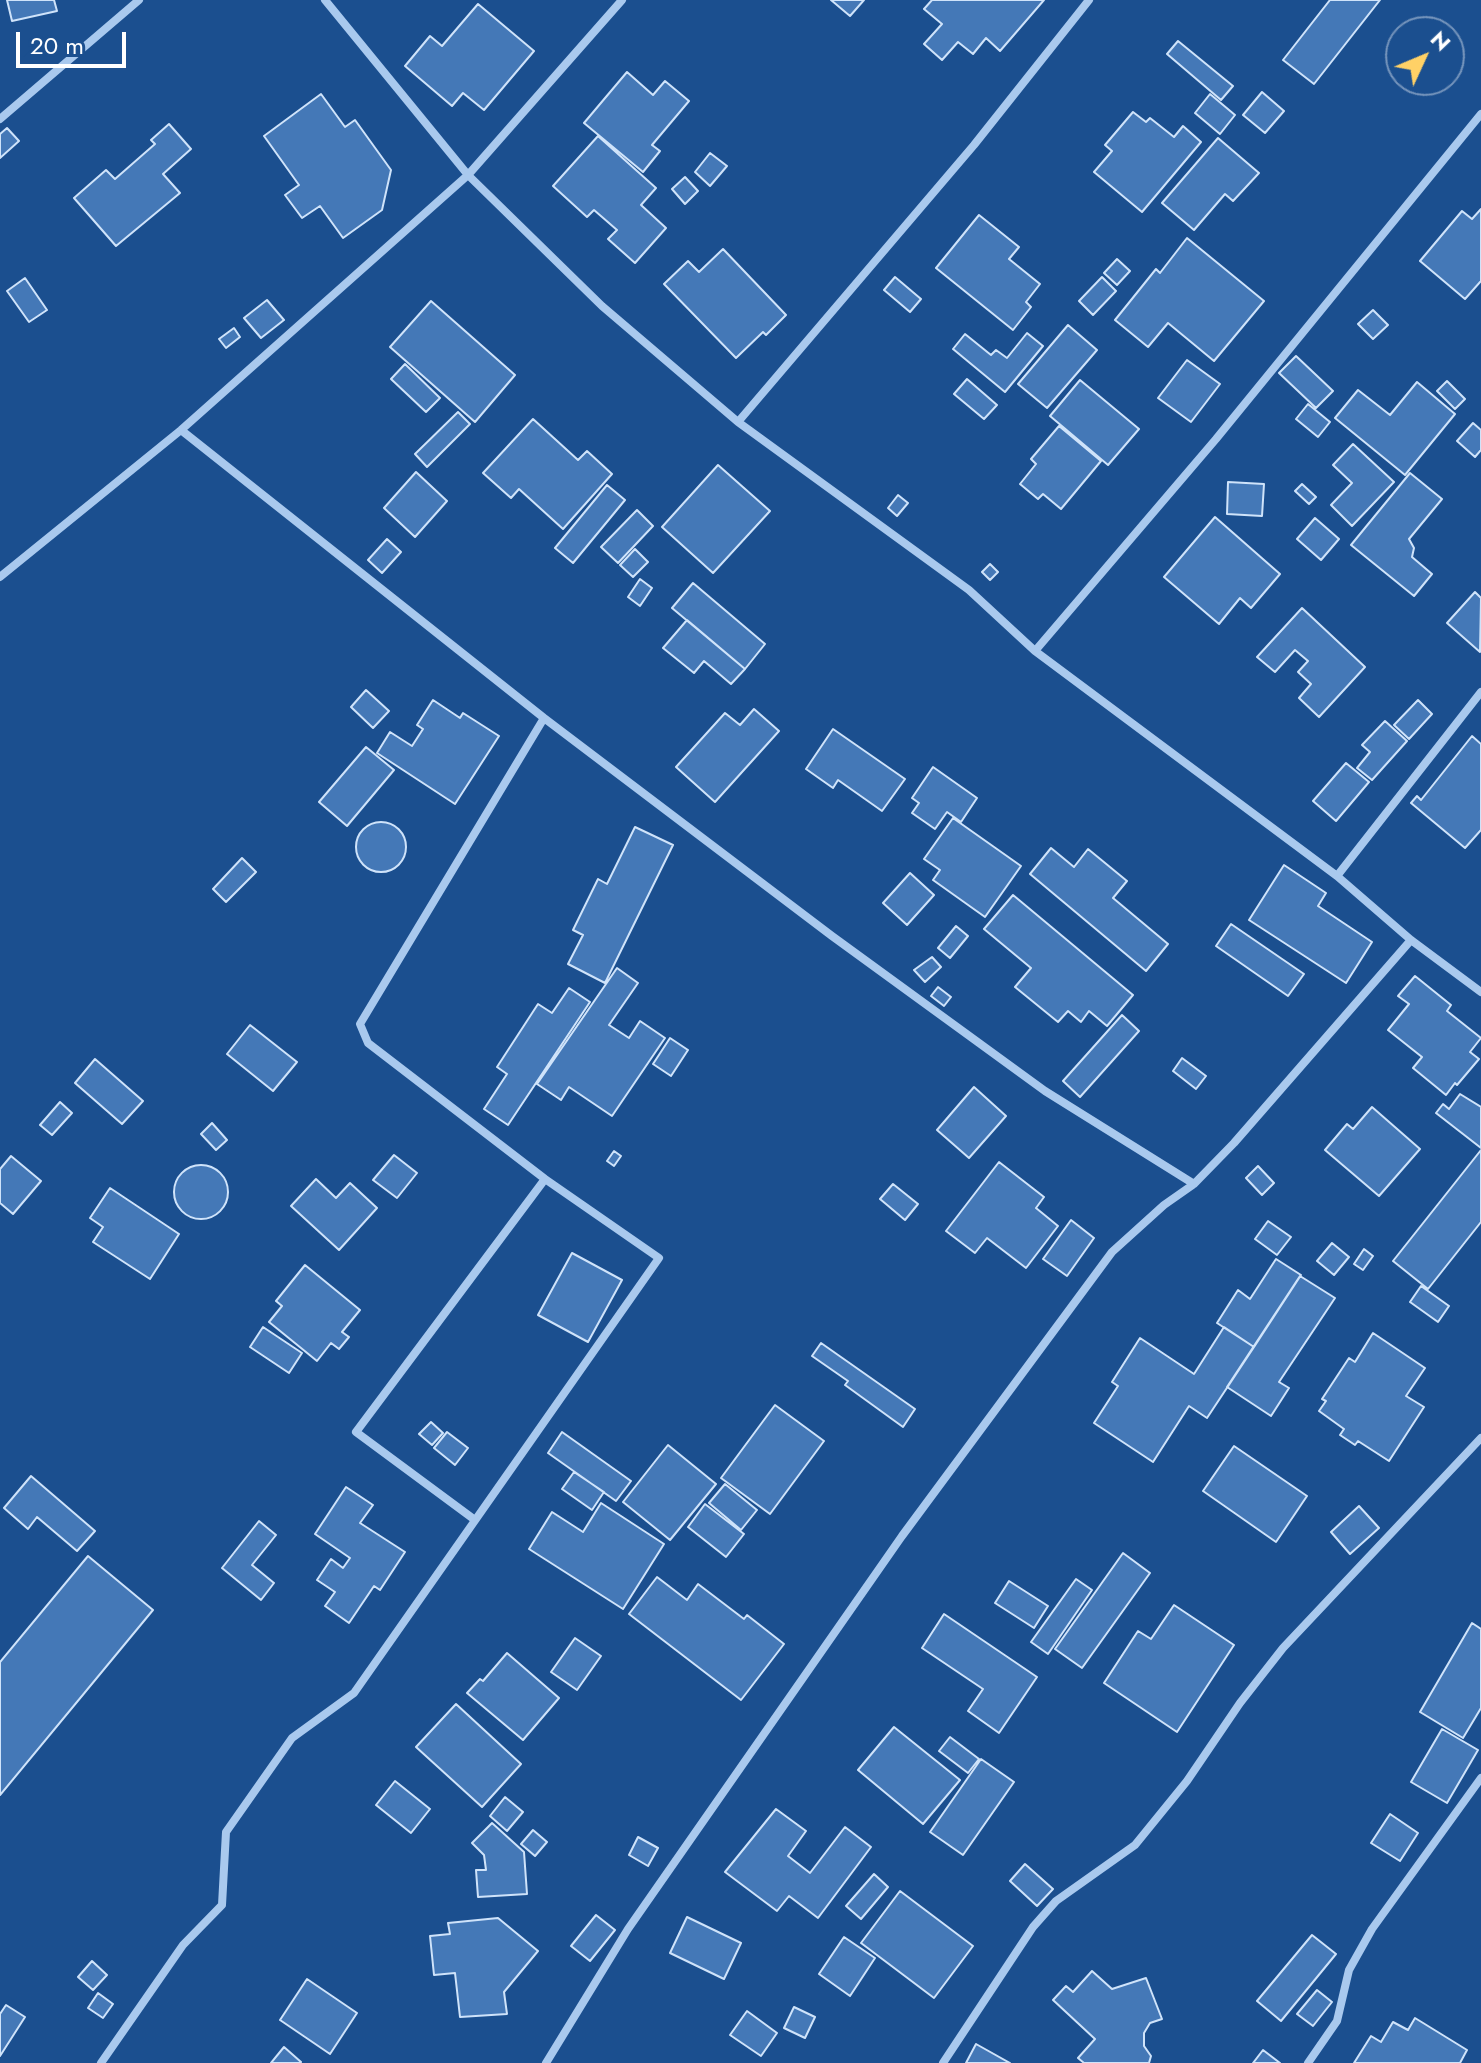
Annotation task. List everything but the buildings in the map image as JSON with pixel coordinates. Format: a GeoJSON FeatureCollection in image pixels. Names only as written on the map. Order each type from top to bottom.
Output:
{"type":"FeatureCollection","features":[{"type":"Feature","properties":{"kind":"street"},"geometry":{"type":"LineString","coordinates":[[0,119],[139,0]]}},
{"type":"Feature","properties":{"kind":"street"},"geometry":{"type":"LineString","coordinates":[[325,0],[468,175],[602,306],[738,422],[969,590],[1035,651],[1337,876],[1411,940],[1481,992]]}},
{"type":"Feature","properties":{"kind":"street"},"geometry":{"type":"LineString","coordinates":[[0,577],[181,430],[468,175],[622,0]]}},
{"type":"Feature","properties":{"kind":"street"},"geometry":{"type":"LineString","coordinates":[[738,422],[974,145],[1089,0]]}},
{"type":"Feature","properties":{"kind":"street"},"geometry":{"type":"LineString","coordinates":[[1035,651],[1225,427],[1481,114]]}},
{"type":"Feature","properties":{"kind":"street"},"geometry":{"type":"LineString","coordinates":[[181,430],[544,718],[832,936],[1032,1082],[1194,1184]]}},
{"type":"Feature","properties":{"kind":"street"},"geometry":{"type":"LineString","coordinates":[[1337,876],[1481,692]]}},
{"type":"Feature","properties":{"kind":"street"},"geometry":{"type":"LineString","coordinates":[[101,2063],[183,1945],[222,1905],[226,1832],[292,1738],[354,1693],[659,1258],[545,1179],[368,1043],[360,1024],[544,718]]}},
{"type":"Feature","properties":{"kind":"street"},"geometry":{"type":"LineString","coordinates":[[546,2063],[628,1929],[902,1536],[1112,1252],[1164,1205],[1194,1184],[1234,1143],[1411,940]]}},
{"type":"Feature","properties":{"kind":"street"},"geometry":{"type":"LineString","coordinates":[[475,1520],[356,1432],[545,1179]]}},
{"type":"Feature","properties":{"kind":"street"},"geometry":{"type":"LineString","coordinates":[[943,2063],[1033,1927],[1056,1901],[1135,1845],[1187,1781],[1240,1703],[1283,1648],[1481,1438]]}},
{"type":"Feature","properties":{"kind":"street"},"geometry":{"type":"LineString","coordinates":[[1308,2063],[1337,2021],[1349,1970],[1372,1929],[1481,1778]]}}]}
